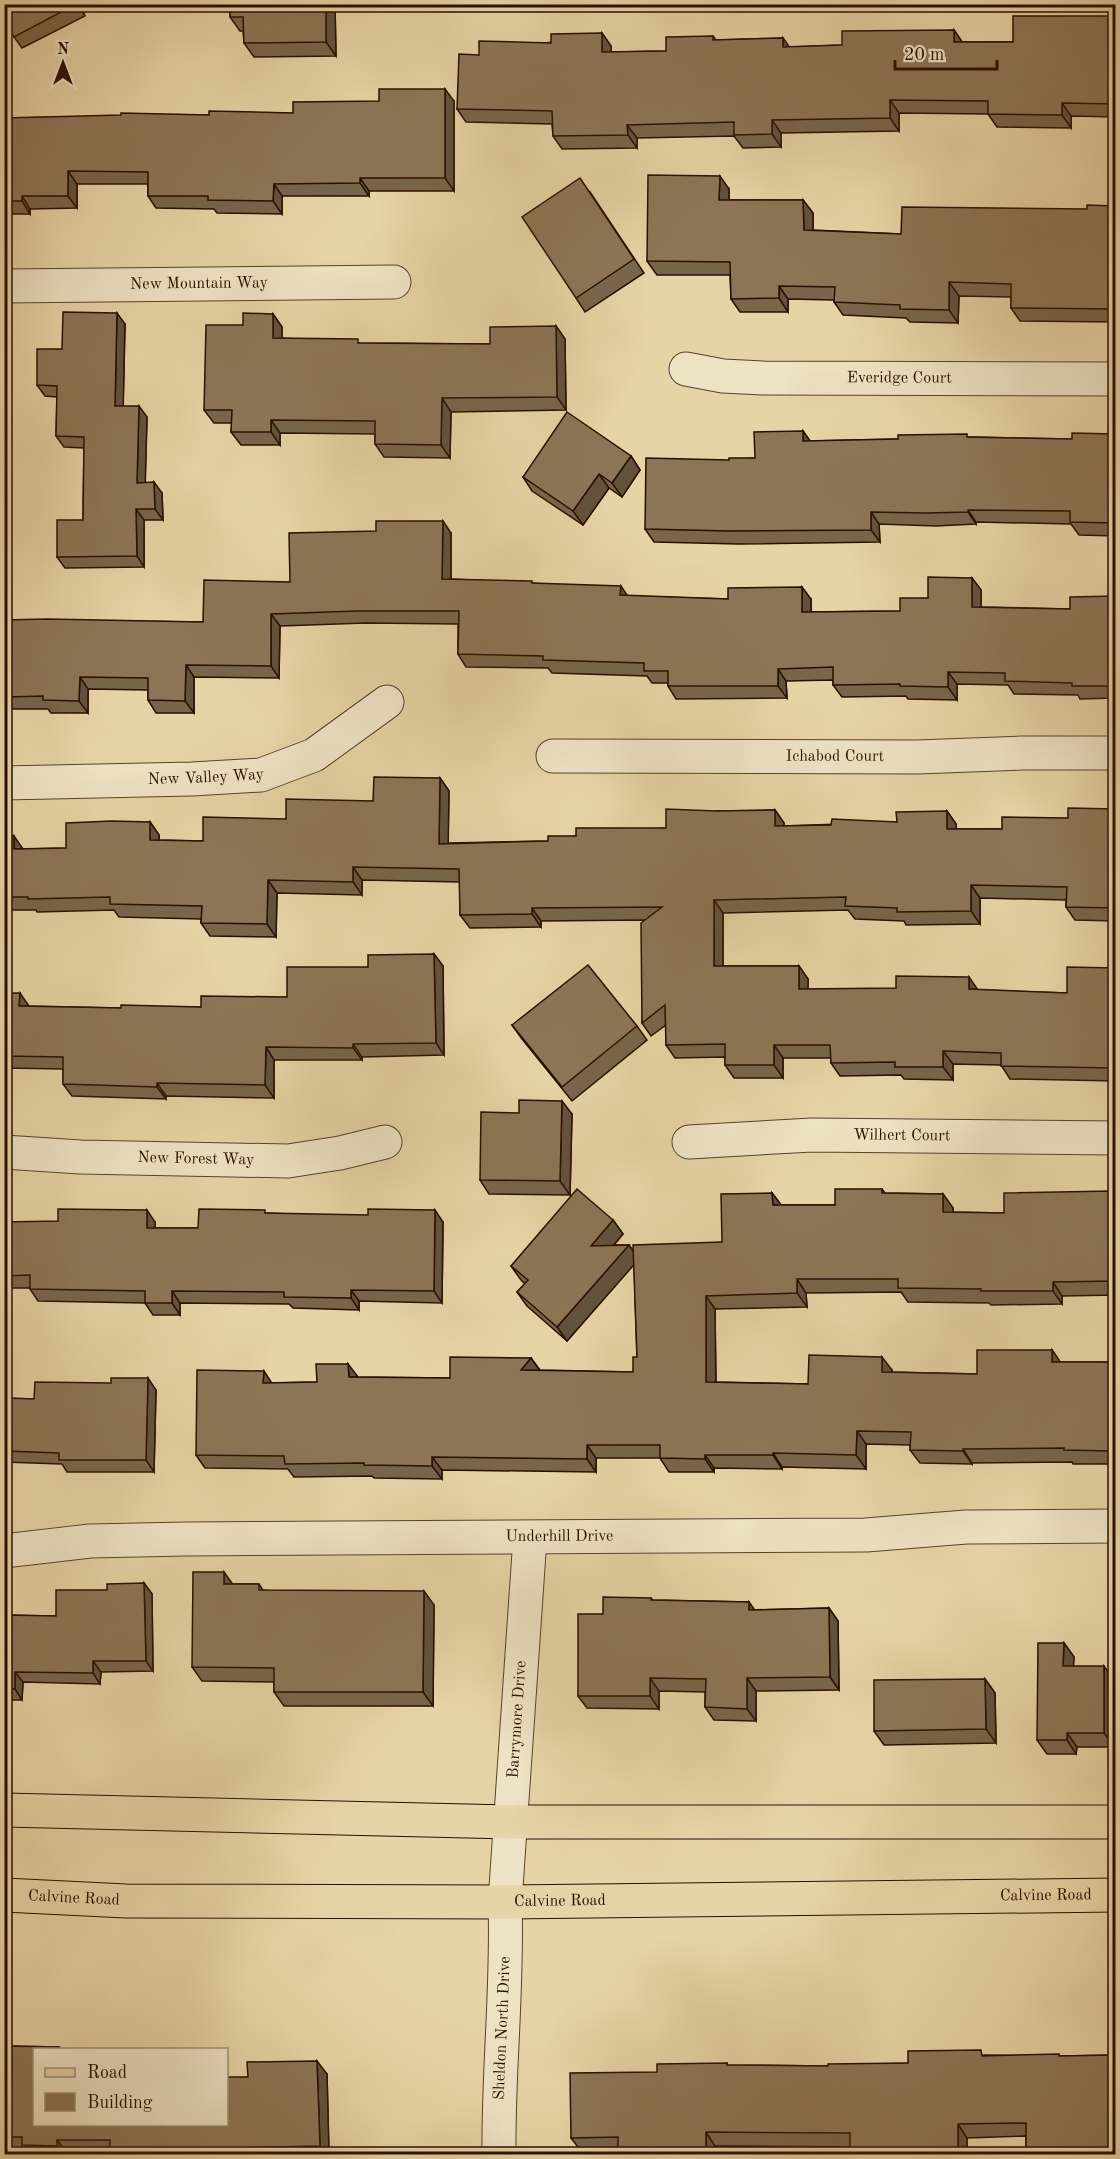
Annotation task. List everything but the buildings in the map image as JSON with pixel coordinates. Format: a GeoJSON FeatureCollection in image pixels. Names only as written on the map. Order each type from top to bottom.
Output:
{"type":"FeatureCollection","features":[{"type":"Feature","properties":{"kind":"main road"},"geometry":{"type":"LineString","coordinates":[[4,1810],[511,1822],[1116,1822]]}},
{"type":"Feature","properties":{"kind":"main road","name":"Calvine Road"},"geometry":{"type":"LineString","coordinates":[[4,1895],[126,1901],[505,1902],[1116,1895]]}},
{"type":"Feature","properties":{"kind":"street","name":"New Mountain Way"},"geometry":{"type":"LineString","coordinates":[[4,286],[394,282]]}},
{"type":"Feature","properties":{"kind":"street","name":"Everidge Court"},"geometry":{"type":"LineString","coordinates":[[686,369],[723,376],[763,378],[1116,379]]}},
{"type":"Feature","properties":{"kind":"street","name":"New Valley Way"},"geometry":{"type":"LineString","coordinates":[[4,783],[192,779],[261,775],[314,755],[387,702]]}},
{"type":"Feature","properties":{"kind":"street","name":"Ichabod Court"},"geometry":{"type":"LineString","coordinates":[[553,756],[917,757],[1022,753],[1116,753]]}},
{"type":"Feature","properties":{"kind":"street","name":"Wilhert Court"},"geometry":{"type":"LineString","coordinates":[[689,1142],[812,1135],[1116,1138]]}},
{"type":"Feature","properties":{"kind":"street","name":"New Forest Way"},"geometry":{"type":"LineString","coordinates":[[4,1152],[80,1157],[288,1161],[340,1153],[385,1142]]}},
{"type":"Feature","properties":{"kind":"street","name":"Underhill Drive"},"geometry":{"type":"LineString","coordinates":[[4,1551],[90,1541],[866,1535],[966,1527],[1116,1526]]}},
{"type":"Feature","properties":{"kind":"street","name":"Barrymore Drive"},"geometry":{"type":"LineString","coordinates":[[505,1902],[530,1538]]}},
{"type":"Feature","properties":{"kind":"street","name":"Sheldon North Drive"},"geometry":{"type":"LineString","coordinates":[[499,2154],[499,2106],[507,1954],[505,1902]]}}]}
